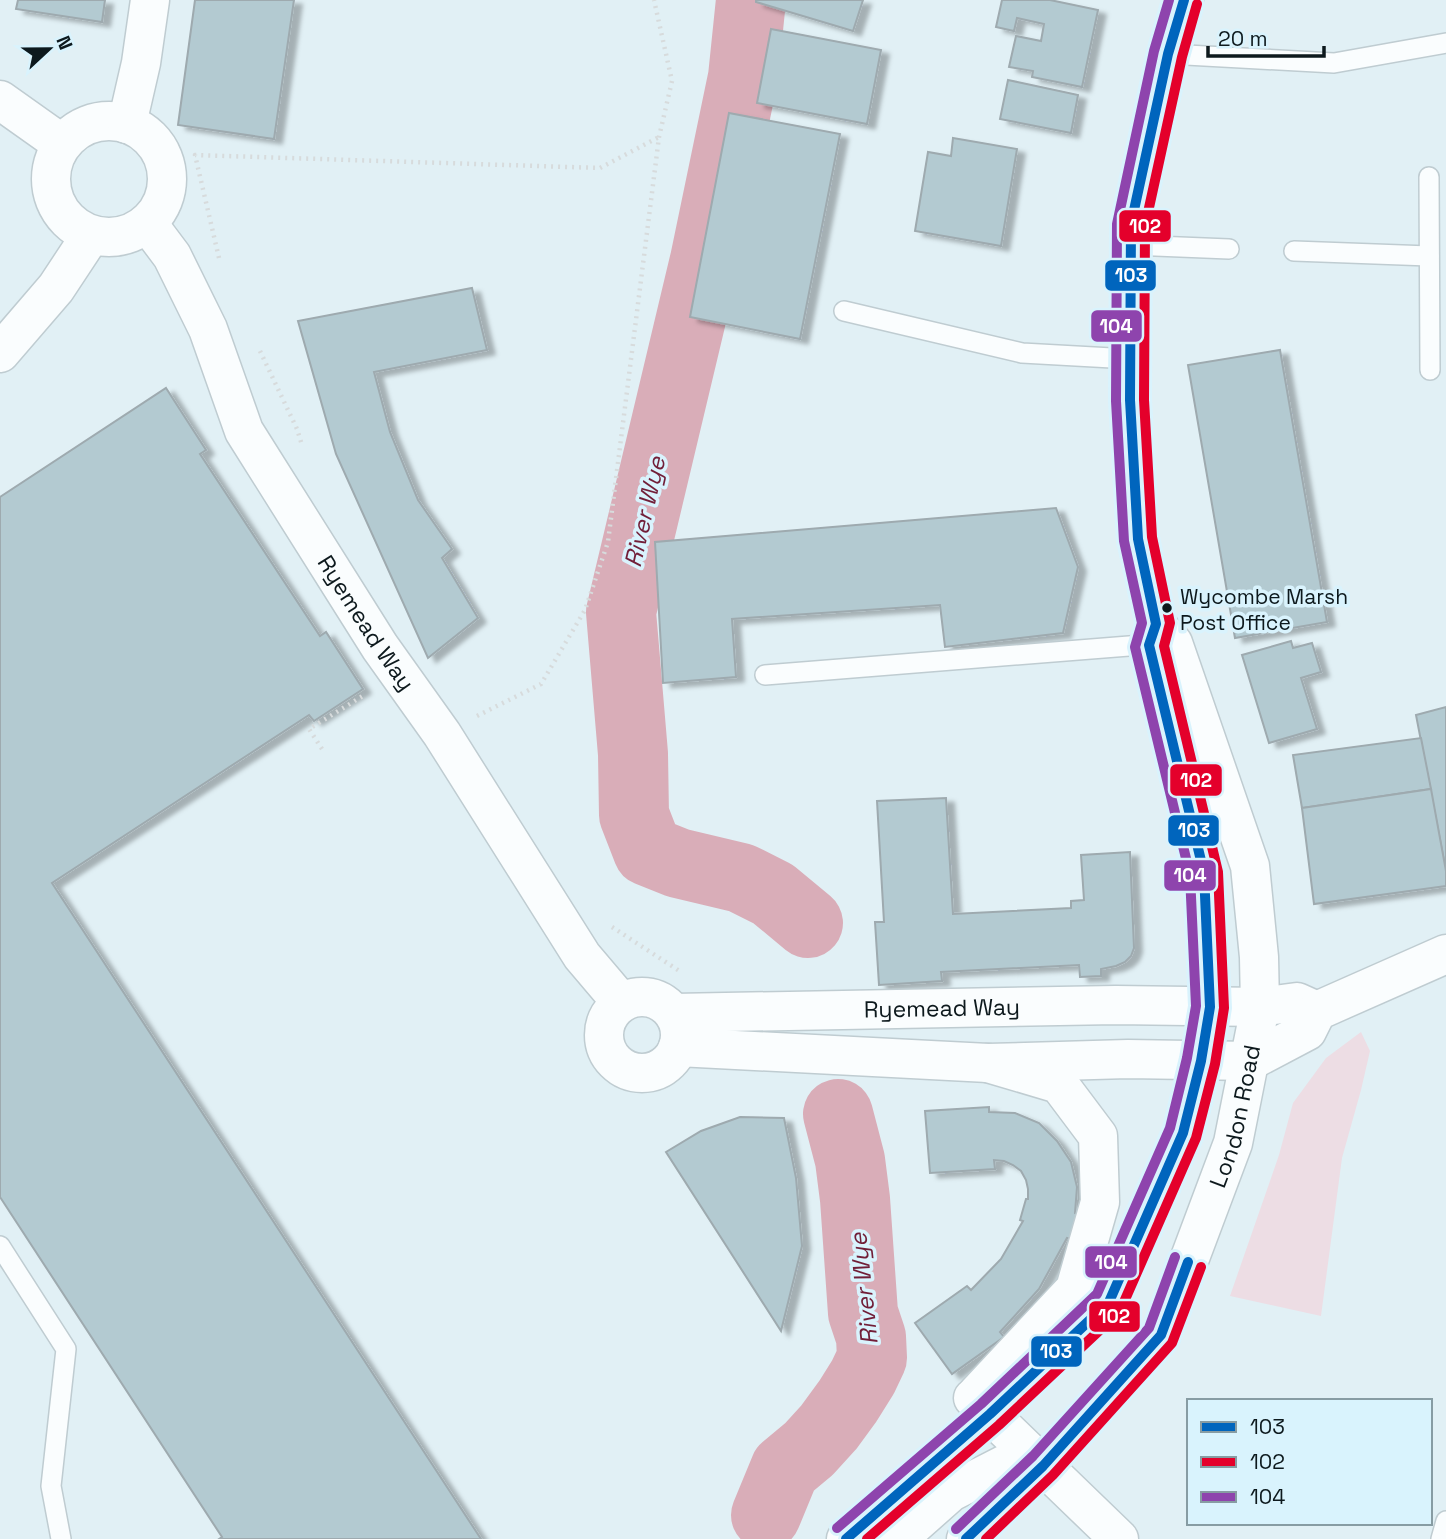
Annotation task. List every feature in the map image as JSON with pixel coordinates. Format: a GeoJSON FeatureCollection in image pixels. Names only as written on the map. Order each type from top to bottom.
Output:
{"type":"FeatureCollection","features":[{"type":"Feature","properties":{"kind":"street"},"geometry":{"type":"LineString","coordinates":[[127,124],[141,63],[150,0]]}},
{"type":"Feature","properties":{"kind":"street","name":"London Road"},"geometry":{"type":"LineString","coordinates":[[846,1539],[891,1523],[981,1406],[1109,1302],[1183,1133],[1201,1061],[1210,1007],[1204,873],[1138,538],[1130,400],[1131,224],[1168,54],[1184,0]]}},
{"type":"Feature","properties":{"kind":"street"},"geometry":{"type":"LineString","coordinates":[[0,100],[62,144]]}},
{"type":"Feature","properties":{"kind":"street"},"geometry":{"type":"LineString","coordinates":[[102,121],[127,124],[139,129],[153,141],[163,157],[167,176],[165,195],[158,212],[148,224],[128,234],[110,238],[92,235],[74,226],[60,212],[52,194],[51,174],[62,144],[83,127],[102,121]]}},
{"type":"Feature","properties":{"kind":"street","name":"Ryemead Way"},"geometry":{"type":"LineString","coordinates":[[148,224],[172,256],[208,329],[244,431],[380,647],[442,734],[582,956],[621,1002],[643,996],[655,998],[665,1004],[676,1030]]}},
{"type":"Feature","properties":{"kind":"street"},"geometry":{"type":"LineString","coordinates":[[0,354],[56,288],[92,235]]}},
{"type":"Feature","properties":{"kind":"street","name":"London Road"},"geometry":{"type":"LineString","coordinates":[[966,1539],[1036,1459],[1161,1335],[1233,1143],[1260,1007],[1259,957],[1250,866],[1159,637]]}},
{"type":"Feature","properties":{"kind":"street"},"geometry":{"type":"LineString","coordinates":[[1250,1061],[1307,1031],[1317,1011],[1446,954]]}},
{"type":"Feature","properties":{"kind":"street"},"geometry":{"type":"LineString","coordinates":[[621,1002],[612,1010],[603,1032],[609,1055],[628,1070],[652,1072],[663,1067],[672,1058],[676,1030]]}},
{"type":"Feature","properties":{"kind":"street","name":"Ryemead Way"},"geometry":{"type":"LineString","coordinates":[[676,1030],[1116,1005],[1260,1007],[1297,1002],[1317,1011]]}},
{"type":"Feature","properties":{"kind":"street","name":"Ryemead Way"},"geometry":{"type":"LineString","coordinates":[[676,1030],[988,1063],[1128,1059],[1250,1061]]}},
{"type":"Feature","properties":{"kind":"street"},"geometry":{"type":"LineString","coordinates":[[988,1063],[1059,1084],[1098,1136],[1100,1202],[1075,1289],[981,1406],[1119,1539]]}},
{"type":"Feature","properties":{"kind":"street"},"geometry":{"type":"LineString","coordinates":[[891,1523],[951,1492],[1036,1459]]}},
{"type":"Feature","properties":{"kind":"lane"},"geometry":{"type":"LineString","coordinates":[[1168,54],[1334,63],[1446,43]]}},
{"type":"Feature","properties":{"kind":"lane"},"geometry":{"type":"LineString","coordinates":[[1429,177],[1430,370]]}},
{"type":"Feature","properties":{"kind":"lane"},"geometry":{"type":"LineString","coordinates":[[1131,245],[1229,249]]}},
{"type":"Feature","properties":{"kind":"lane"},"geometry":{"type":"LineString","coordinates":[[1294,251],[1429,256]]}},
{"type":"Feature","properties":{"kind":"lane"},"geometry":{"type":"LineString","coordinates":[[844,311],[1022,353],[1130,359]]}},
{"type":"Feature","properties":{"kind":"lane"},"geometry":{"type":"LineString","coordinates":[[765,675],[1159,637]]}},
{"type":"Feature","properties":{"kind":"lane"},"geometry":{"type":"LineString","coordinates":[[0,1246],[66,1349],[51,1486],[61,1539]]}},
{"type":"Feature","properties":{"kind":"lane"},"geometry":{"type":"LineString","coordinates":[[1441,1539],[1446,1521]]}},
{"type":"Feature","properties":{"kind":"path"},"geometry":{"type":"LineString","coordinates":[[442,734],[541,684],[585,610],[608,542],[659,137],[672,81],[654,0]]}},
{"type":"Feature","properties":{"kind":"path"},"geometry":{"type":"LineString","coordinates":[[222,270],[195,155],[600,168],[659,137]]}},
{"type":"Feature","properties":{"kind":"path"},"geometry":{"type":"LineString","coordinates":[[257,347],[297,429],[305,455]]}},
{"type":"Feature","properties":{"kind":"path"},"geometry":{"type":"LineString","coordinates":[[322,749],[309,729],[399,674]]}},
{"type":"Feature","properties":{"kind":"path"},"geometry":{"type":"LineString","coordinates":[[611,927],[679,971],[692,976]]}},
{"type":"Feature","properties":{"kind":"shaded area"},"geometry":{"type":"Polygon","coordinates":[[[1361,1032],[1370,1051],[1342,1158],[1321,1316],[1230,1296],[1279,1155],[1293,1103],[1326,1058],[1361,1032]]]}},
{"type":"Feature","properties":{"kind":"building"},"geometry":{"type":"Polygon","coordinates":[[[18,0],[105,0],[102,22],[16,9],[18,0]]]}},
{"type":"Feature","properties":{"kind":"building"},"geometry":{"type":"Polygon","coordinates":[[[195,0],[294,0],[274,139],[178,125],[195,0]]]}},
{"type":"Feature","properties":{"kind":"building"},"geometry":{"type":"Polygon","coordinates":[[[756,0],[863,0],[853,31],[756,0]]]}},
{"type":"Feature","properties":{"kind":"building"},"geometry":{"type":"Polygon","coordinates":[[[1002,0],[1050,0],[1098,10],[1082,87],[1032,77],[1033,71],[1009,67],[1016,36],[1041,41],[1044,24],[1017,18],[1014,31],[996,27],[1002,0]]]}},
{"type":"Feature","properties":{"kind":"building"},"geometry":{"type":"Polygon","coordinates":[[[771,29],[881,50],[867,124],[757,103],[771,29]]]}},
{"type":"Feature","properties":{"kind":"building"},"geometry":{"type":"Polygon","coordinates":[[[1008,80],[1078,95],[1071,133],[1000,119],[1008,80]]]}},
{"type":"Feature","properties":{"kind":"building"},"geometry":{"type":"Polygon","coordinates":[[[729,113],[840,134],[800,339],[690,317],[729,113]]]}},
{"type":"Feature","properties":{"kind":"building"},"geometry":{"type":"Polygon","coordinates":[[[953,138],[1017,149],[1001,246],[915,231],[928,152],[951,156],[953,138]]]}},
{"type":"Feature","properties":{"kind":"building"},"geometry":{"type":"Polygon","coordinates":[[[472,288],[487,350],[374,372],[390,432],[418,500],[452,549],[442,558],[478,618],[428,658],[336,454],[298,321],[472,288]]]}},
{"type":"Feature","properties":{"kind":"building"},"geometry":{"type":"Polygon","coordinates":[[[1280,350],[1327,622],[1235,638],[1188,365],[1280,350]]]}},
{"type":"Feature","properties":{"kind":"building"},"geometry":{"type":"Polygon","coordinates":[[[166,388],[206,450],[200,454],[320,636],[326,632],[363,689],[314,721],[309,715],[52,883],[481,1539],[219,1539],[222,1537],[0,1197],[0,497],[166,388]]]}},
{"type":"Feature","properties":{"kind":"building"},"geometry":{"type":"Polygon","coordinates":[[[1056,508],[1078,567],[1063,633],[945,647],[940,605],[732,619],[736,677],[663,683],[655,542],[1056,508]]]}},
{"type":"Feature","properties":{"kind":"building"},"geometry":{"type":"Polygon","coordinates":[[[1291,641],[1293,648],[1312,643],[1321,672],[1301,678],[1317,729],[1269,743],[1242,655],[1291,641]]]}},
{"type":"Feature","properties":{"kind":"building"},"geometry":{"type":"Polygon","coordinates":[[[1446,707],[1446,871],[1416,715],[1446,707]]]}},
{"type":"Feature","properties":{"kind":"building"},"geometry":{"type":"Polygon","coordinates":[[[1421,738],[1431,789],[1302,808],[1293,755],[1421,738]]]}},
{"type":"Feature","properties":{"kind":"building"},"geometry":{"type":"Polygon","coordinates":[[[1431,789],[1446,871],[1446,886],[1314,904],[1302,808],[1431,789]]]}},
{"type":"Feature","properties":{"kind":"building"},"geometry":{"type":"Polygon","coordinates":[[[946,798],[953,914],[1071,908],[1071,901],[1084,900],[1081,855],[1130,852],[1134,948],[1131,956],[1116,966],[1101,969],[1101,976],[1080,977],[1079,965],[941,972],[942,981],[879,985],[875,922],[884,922],[877,801],[946,798]]]}},
{"type":"Feature","properties":{"kind":"building"},"geometry":{"type":"Polygon","coordinates":[[[989,1107],[989,1112],[1015,1113],[1039,1123],[1057,1141],[1071,1162],[1077,1187],[1075,1213],[1084,1216],[1075,1240],[1067,1238],[1039,1289],[1000,1332],[1004,1337],[952,1374],[915,1323],[967,1286],[971,1290],[1001,1259],[1023,1221],[1020,1220],[1028,1199],[1028,1189],[1021,1171],[1004,1161],[994,1160],[995,1169],[930,1173],[925,1111],[989,1107]]]}},
{"type":"Feature","properties":{"kind":"building"},"geometry":{"type":"Polygon","coordinates":[[[740,1117],[784,1118],[796,1178],[802,1246],[781,1331],[666,1152],[701,1131],[740,1117]]]}},
{"type":"Feature","properties":{"kind":"waterway","name":"River Wye"},"geometry":{"type":"LineString","coordinates":[[751,0],[743,77],[705,260],[621,612],[633,754],[634,815],[648,851],[678,863],[741,878],[773,894],[808,923]]}},
{"type":"Feature","properties":{"kind":"waterway","name":"River Wye"},"geometry":{"type":"LineString","coordinates":[[766,1515],[785,1469],[809,1449],[829,1427],[863,1377],[872,1358],[871,1337],[863,1313],[850,1160],[838,1114]]}},
{"type":"Feature","properties":{"kind":"transit line","name":"104"},"geometry":{"type":"LineString","coordinates":[[837,1528],[981,1404],[1097,1294],[1170,1128],[1187,1058],[1196,1006],[1190,875],[1135,647],[1142,623],[1124,541],[1116,401],[1117,224],[1154,51],[1169,0]]}},
{"type":"Feature","properties":{"kind":"transit line","name":"103"},"geometry":{"type":"LineString","coordinates":[[846,1539],[990,1414],[1109,1302],[1183,1133],[1201,1061],[1210,1007],[1204,873],[1149,645],[1156,624],[1138,539],[1130,400],[1131,224],[1168,54],[1184,0]]}},
{"type":"Feature","properties":{"kind":"transit line","name":"102"},"geometry":{"type":"LineString","coordinates":[[867,1539],[999,1425],[1120,1311],[1196,1138],[1215,1064],[1224,1008],[1218,872],[1164,646],[1170,623],[1152,537],[1144,400],[1145,226],[1182,57],[1197,4]]}},
{"type":"Feature","properties":{"kind":"transit line","name":"104"},"geometry":{"type":"LineString","coordinates":[[956,1529],[1033,1456],[1149,1328],[1175,1257]]}},
{"type":"Feature","properties":{"kind":"transit line","name":"103"},"geometry":{"type":"LineString","coordinates":[[966,1539],[1043,1466],[1161,1335],[1188,1262]]}},
{"type":"Feature","properties":{"kind":"transit line","name":"102"},"geometry":{"type":"LineString","coordinates":[[986,1539],[1053,1475],[1172,1343],[1201,1267]]}},
{"type":"Feature","properties":{"kind":"place","name":"Wycombe Marsh Post Office"},"geometry":{"type":"Point","coordinates":[1167,608]}}]}
